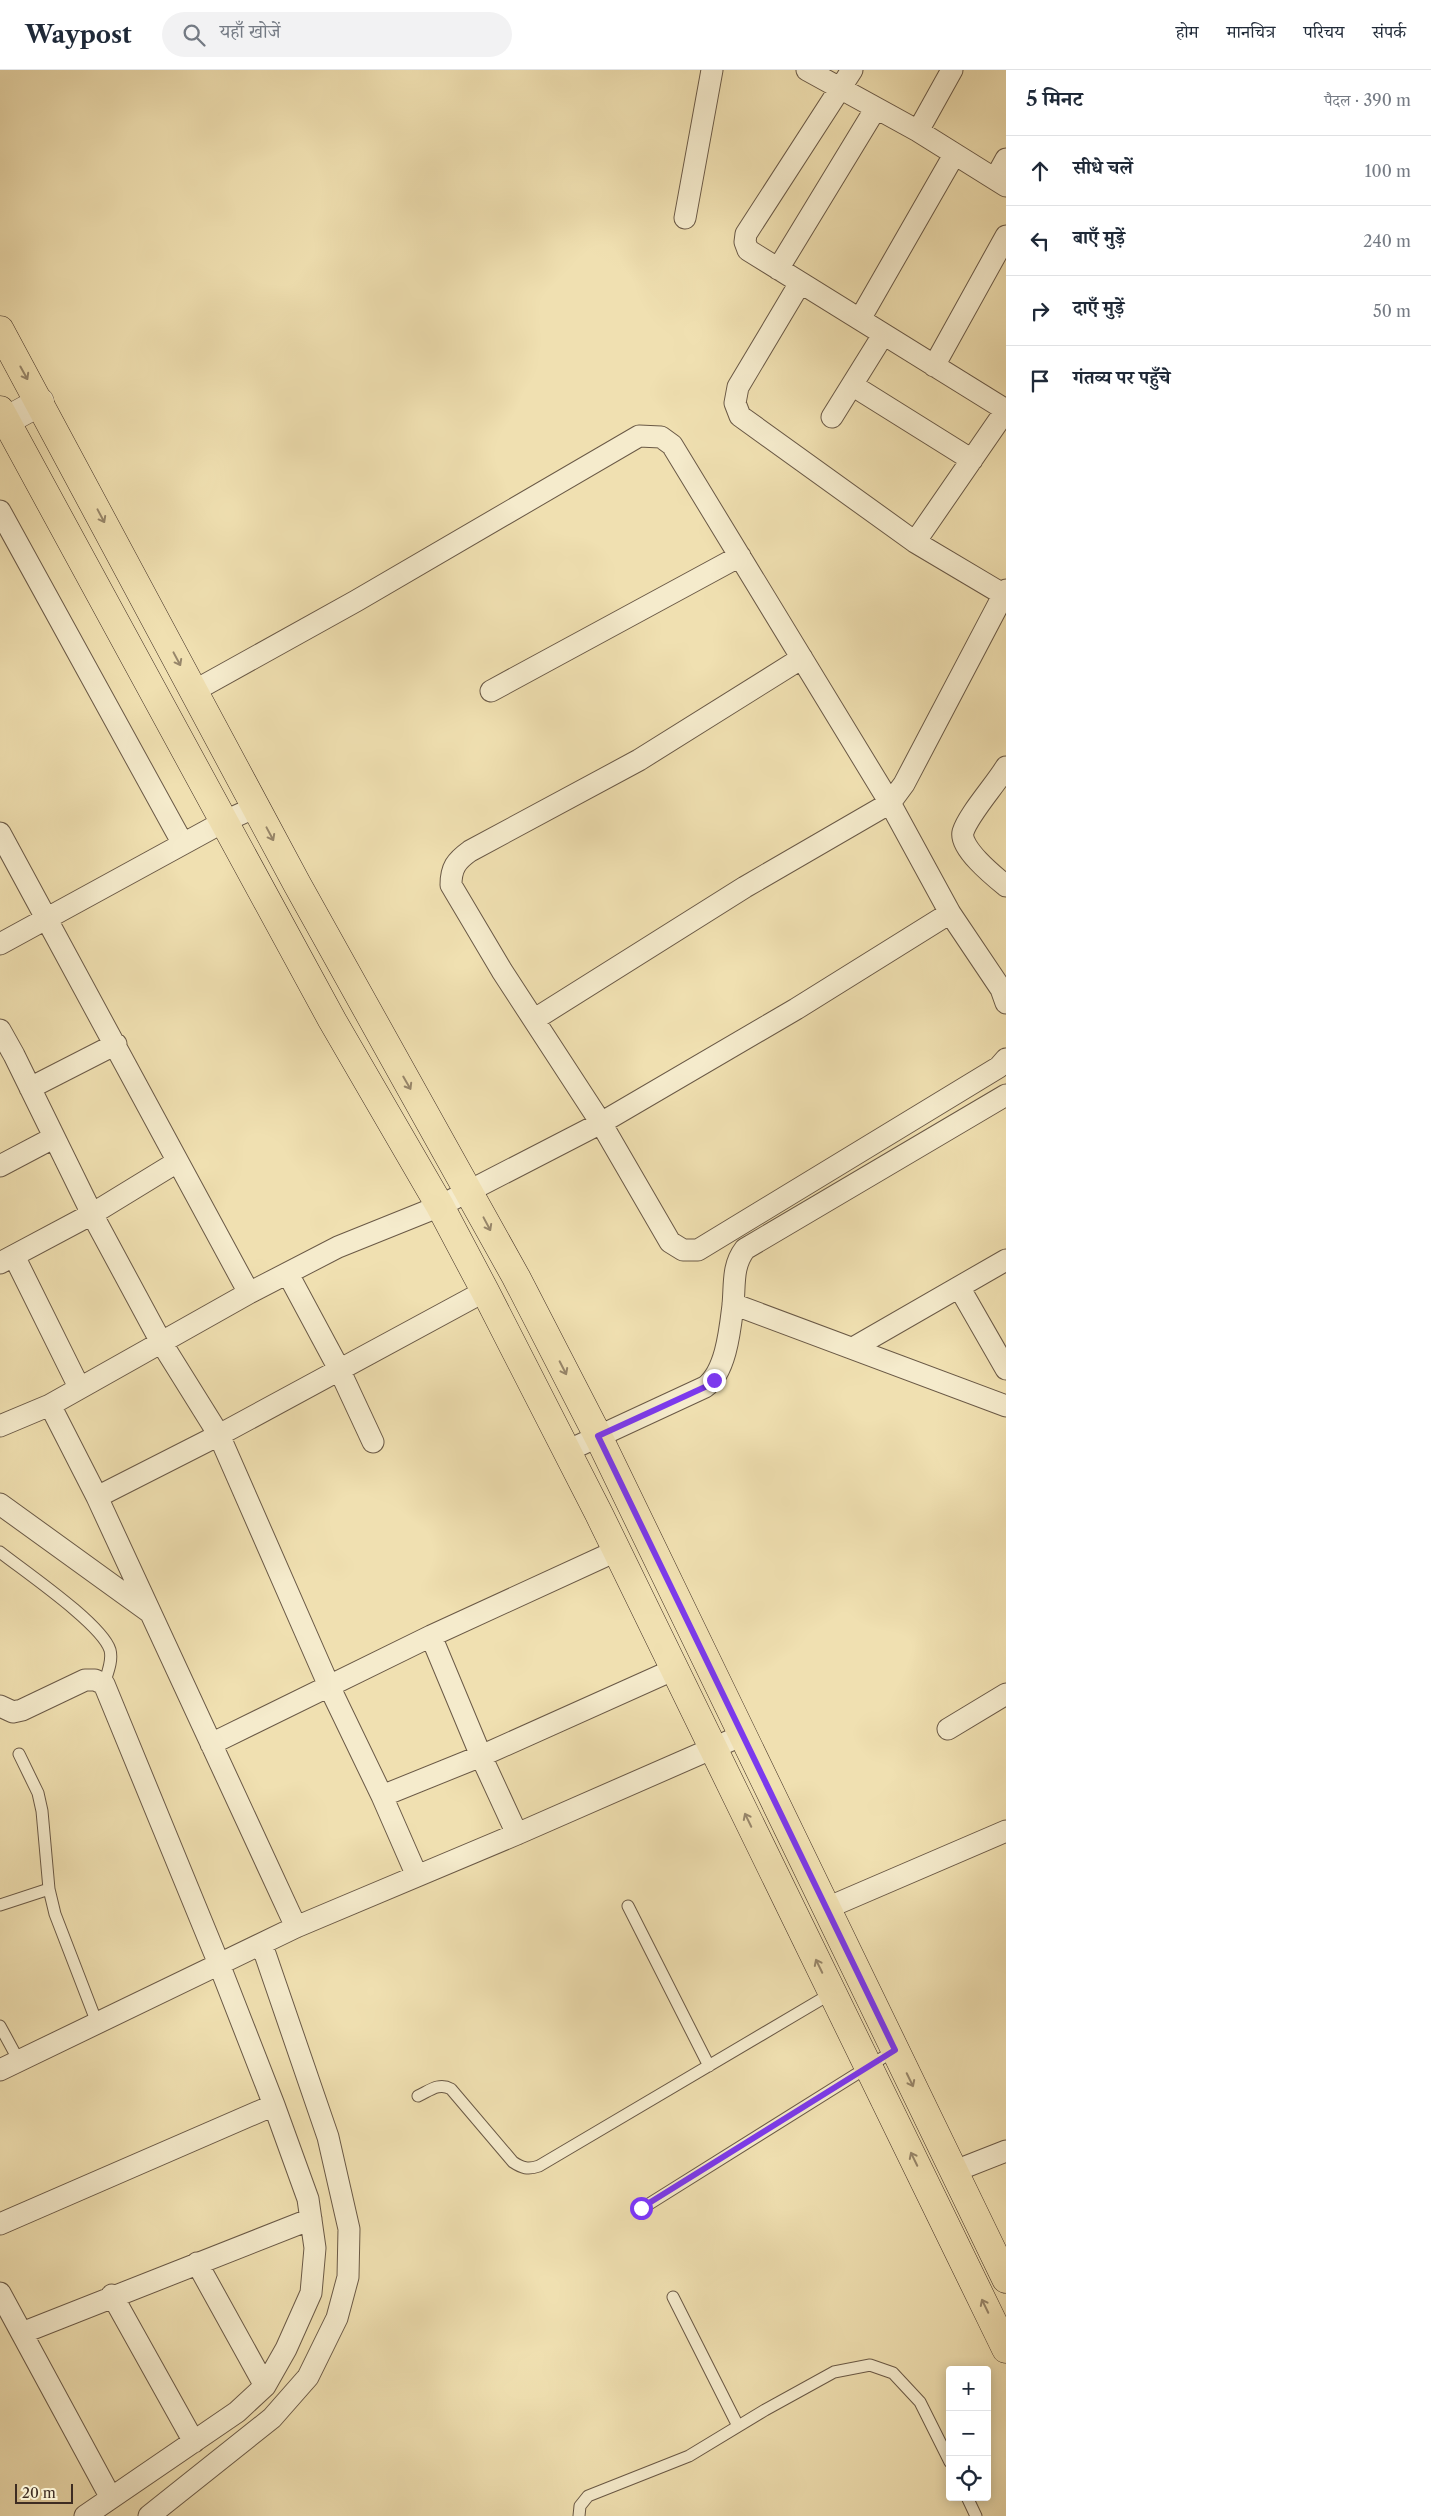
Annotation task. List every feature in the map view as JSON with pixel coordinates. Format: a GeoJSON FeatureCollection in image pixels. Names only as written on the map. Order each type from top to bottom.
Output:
{"type":"FeatureCollection","features":[{"type":"Feature","properties":{"kind":"main road"},"geometry":{"type":"LineString","coordinates":[[0,330],[373,1023],[470,1191],[598,1436],[645,1537],[828,1908],[1004,2272]]}},
{"type":"Feature","properties":{"kind":"main road"},"geometry":{"type":"LineString","coordinates":[[2,418],[225,821],[332,1020],[440,1206],[485,1291],[568,1452],[1006,2350]]}},
{"type":"Feature","properties":{"kind":"street"},"geometry":{"type":"LineString","coordinates":[[685,218],[712,70]]}},
{"type":"Feature","properties":{"kind":"street"},"geometry":{"type":"LineString","coordinates":[[808,70],[918,131],[1000,183],[1006,159]]}},
{"type":"Feature","properties":{"kind":"street"},"geometry":{"type":"LineString","coordinates":[[852,70],[746,234],[745,242],[748,250],[1006,410],[915,542]]}},
{"type":"Feature","properties":{"kind":"street"},"geometry":{"type":"LineString","coordinates":[[918,131],[952,70]]}},
{"type":"Feature","properties":{"kind":"street"},"geometry":{"type":"LineString","coordinates":[[778,269],[876,108]]}},
{"type":"Feature","properties":{"kind":"street"},"geometry":{"type":"LineString","coordinates":[[860,319],[954,155]]}},
{"type":"Feature","properties":{"kind":"street"},"geometry":{"type":"LineString","coordinates":[[934,366],[1006,236]]}},
{"type":"Feature","properties":{"kind":"street"},"geometry":{"type":"LineString","coordinates":[[535,1019],[745,887],[890,803],[904,784],[1005,594],[915,542],[740,416],[735,403],[738,387],[800,283]]}},
{"type":"Feature","properties":{"kind":"street"},"geometry":{"type":"LineString","coordinates":[[832,417],[883,334]]}},
{"type":"Feature","properties":{"kind":"street"},"geometry":{"type":"LineString","coordinates":[[852,385],[972,460]]}},
{"type":"Feature","properties":{"kind":"street"},"geometry":{"type":"LineString","coordinates":[[2,418],[40,402]]}},
{"type":"Feature","properties":{"kind":"street"},"geometry":{"type":"LineString","coordinates":[[194,691],[356,601],[639,436],[660,437],[672,445],[740,556],[890,803],[950,913],[1001,989],[1006,1003]]}},
{"type":"Feature","properties":{"kind":"street"},"geometry":{"type":"LineString","coordinates":[[0,511],[183,844]]}},
{"type":"Feature","properties":{"kind":"street"},"geometry":{"type":"LineString","coordinates":[[491,691],[740,556]]}},
{"type":"Feature","properties":{"kind":"street"},"geometry":{"type":"LineString","coordinates":[[802,658],[639,760],[470,851],[458,859],[451,871],[451,885],[502,971],[601,1123],[670,1242],[683,1250],[698,1250],[999,1067],[1006,1059]]}},
{"type":"Feature","properties":{"kind":"street"},"geometry":{"type":"LineString","coordinates":[[1005,770],[963,832],[963,838],[977,859],[1006,886]]}},
{"type":"Feature","properties":{"kind":"street"},"geometry":{"type":"LineString","coordinates":[[0,944],[225,821],[256,807]]}},
{"type":"Feature","properties":{"kind":"street"},"geometry":{"type":"LineString","coordinates":[[0,833],[116,1044],[177,1162],[249,1293]]}},
{"type":"Feature","properties":{"kind":"street"},"geometry":{"type":"LineString","coordinates":[[0,1426],[50,1404],[249,1293],[338,1247],[440,1206],[601,1123],[796,1009],[950,913]]}},
{"type":"Feature","properties":{"kind":"street"},"geometry":{"type":"LineString","coordinates":[[0,1030],[7,1058],[30,1088],[92,1214],[161,1342],[219,1436],[417,1876]]}},
{"type":"Feature","properties":{"kind":"street"},"geometry":{"type":"LineString","coordinates":[[30,1088],[116,1044]]}},
{"type":"Feature","properties":{"kind":"street"},"geometry":{"type":"LineString","coordinates":[[568,1452],[598,1436],[705,1387],[714,1380],[721,1367],[733,1304],[734,1270],[745,1249],[1006,1095]]}},
{"type":"Feature","properties":{"kind":"street"},"geometry":{"type":"LineString","coordinates":[[0,1166],[53,1138]]}},
{"type":"Feature","properties":{"kind":"street"},"geometry":{"type":"LineString","coordinates":[[79,1387],[7,1259],[92,1214],[177,1162]]}},
{"type":"Feature","properties":{"kind":"street"},"geometry":{"type":"LineString","coordinates":[[853,1348],[1006,1260]]}},
{"type":"Feature","properties":{"kind":"street"},"geometry":{"type":"LineString","coordinates":[[288,1274],[339,1369],[373,1442]]}},
{"type":"Feature","properties":{"kind":"street"},"geometry":{"type":"LineString","coordinates":[[959,1287],[1006,1370]]}},
{"type":"Feature","properties":{"kind":"street"},"geometry":{"type":"LineString","coordinates":[[97,1497],[219,1436],[485,1291]]}},
{"type":"Feature","properties":{"kind":"street"},"geometry":{"type":"LineString","coordinates":[[733,1304],[1006,1406]]}},
{"type":"Feature","properties":{"kind":"street"},"geometry":{"type":"LineString","coordinates":[[50,1404],[97,1497],[296,1927]]}},
{"type":"Feature","properties":{"kind":"street"},"geometry":{"type":"LineString","coordinates":[[0,1504],[151,1612]]}},
{"type":"Feature","properties":{"kind":"street"},"geometry":{"type":"LineString","coordinates":[[210,1744],[431,1636],[616,1551]]}},
{"type":"Feature","properties":{"kind":"street"},"geometry":{"type":"LineString","coordinates":[[431,1636],[481,1756],[517,1834]]}},
{"type":"Feature","properties":{"kind":"street"},"geometry":{"type":"LineString","coordinates":[[382,1796],[481,1756],[675,1670]]}},
{"type":"Feature","properties":{"kind":"street"},"geometry":{"type":"LineString","coordinates":[[0,1706],[13,1712],[22,1710],[85,1680],[95,1680],[104,1684],[240,1954],[328,2137],[349,2229],[348,2278],[337,2318],[308,2377],[272,2418],[149,2516]]}},
{"type":"Feature","properties":{"kind":"street"},"geometry":{"type":"LineString","coordinates":[[948,1729],[1006,1694]]}},
{"type":"Feature","properties":{"kind":"street"},"geometry":{"type":"LineString","coordinates":[[9,2066],[296,1927],[517,1834],[743,1735]]}},
{"type":"Feature","properties":{"kind":"street"},"geometry":{"type":"LineString","coordinates":[[828,1908],[1006,1830]]}},
{"type":"Feature","properties":{"kind":"street"},"geometry":{"type":"LineString","coordinates":[[85,2516],[237,2412],[265,2386],[286,2349],[311,2293],[315,2248],[308,2199],[274,2105],[240,1954]]}},
{"type":"Feature","properties":{"kind":"street"},"geometry":{"type":"LineString","coordinates":[[0,2224],[274,2105]]}},
{"type":"Feature","properties":{"kind":"street"},"geometry":{"type":"LineString","coordinates":[[955,2171],[1006,2151]]}},
{"type":"Feature","properties":{"kind":"street"},"geometry":{"type":"LineString","coordinates":[[22,2333],[311,2219]]}},
{"type":"Feature","properties":{"kind":"street"},"geometry":{"type":"LineString","coordinates":[[197,2263],[265,2386]]}},
{"type":"Feature","properties":{"kind":"street"},"geometry":{"type":"LineString","coordinates":[[0,2293],[111,2498]]}},
{"type":"Feature","properties":{"kind":"street"},"geometry":{"type":"LineString","coordinates":[[112,2296],[194,2442]]}},
{"type":"Feature","properties":{"kind":"lane"},"geometry":{"type":"LineString","coordinates":[[0,1552],[80,1615],[104,1640],[110,1649],[111,1659],[104,1684]]}},
{"type":"Feature","properties":{"kind":"lane"},"geometry":{"type":"LineString","coordinates":[[19,1754],[38,1793],[42,1811],[49,1889],[55,1914],[97,2023]]}},
{"type":"Feature","properties":{"kind":"lane"},"geometry":{"type":"LineString","coordinates":[[0,1905],[49,1889]]}},
{"type":"Feature","properties":{"kind":"lane"},"geometry":{"type":"LineString","coordinates":[[628,1906],[709,2066]]}},
{"type":"Feature","properties":{"kind":"lane"},"geometry":{"type":"LineString","coordinates":[[418,2096],[437,2086],[446,2086],[452,2089],[513,2162],[521,2167],[530,2169],[832,1993]]}},
{"type":"Feature","properties":{"kind":"lane"},"geometry":{"type":"LineString","coordinates":[[0,2026],[9,2066]]}},
{"type":"Feature","properties":{"kind":"lane"},"geometry":{"type":"LineString","coordinates":[[641,2208],[895,2050]]}},
{"type":"Feature","properties":{"kind":"lane"},"geometry":{"type":"LineString","coordinates":[[673,2297],[738,2426]]}},
{"type":"Feature","properties":{"kind":"lane"},"geometry":{"type":"LineString","coordinates":[[579,2516],[580,2506],[588,2496],[689,2456],[834,2372],[870,2365],[893,2373],[920,2402],[947,2456]]}},
{"type":"Feature","properties":{"kind":"lane"},"geometry":{"type":"LineString","coordinates":[[969,2501],[976,2516]]}},
{"type":"Feature","properties":{"kind":"route"},"geometry":{"type":"LineString","coordinates":[[641,2208],[895,2050],[828,1908],[645,1537],[598,1436],[705,1387],[714,1380]]}}]}
